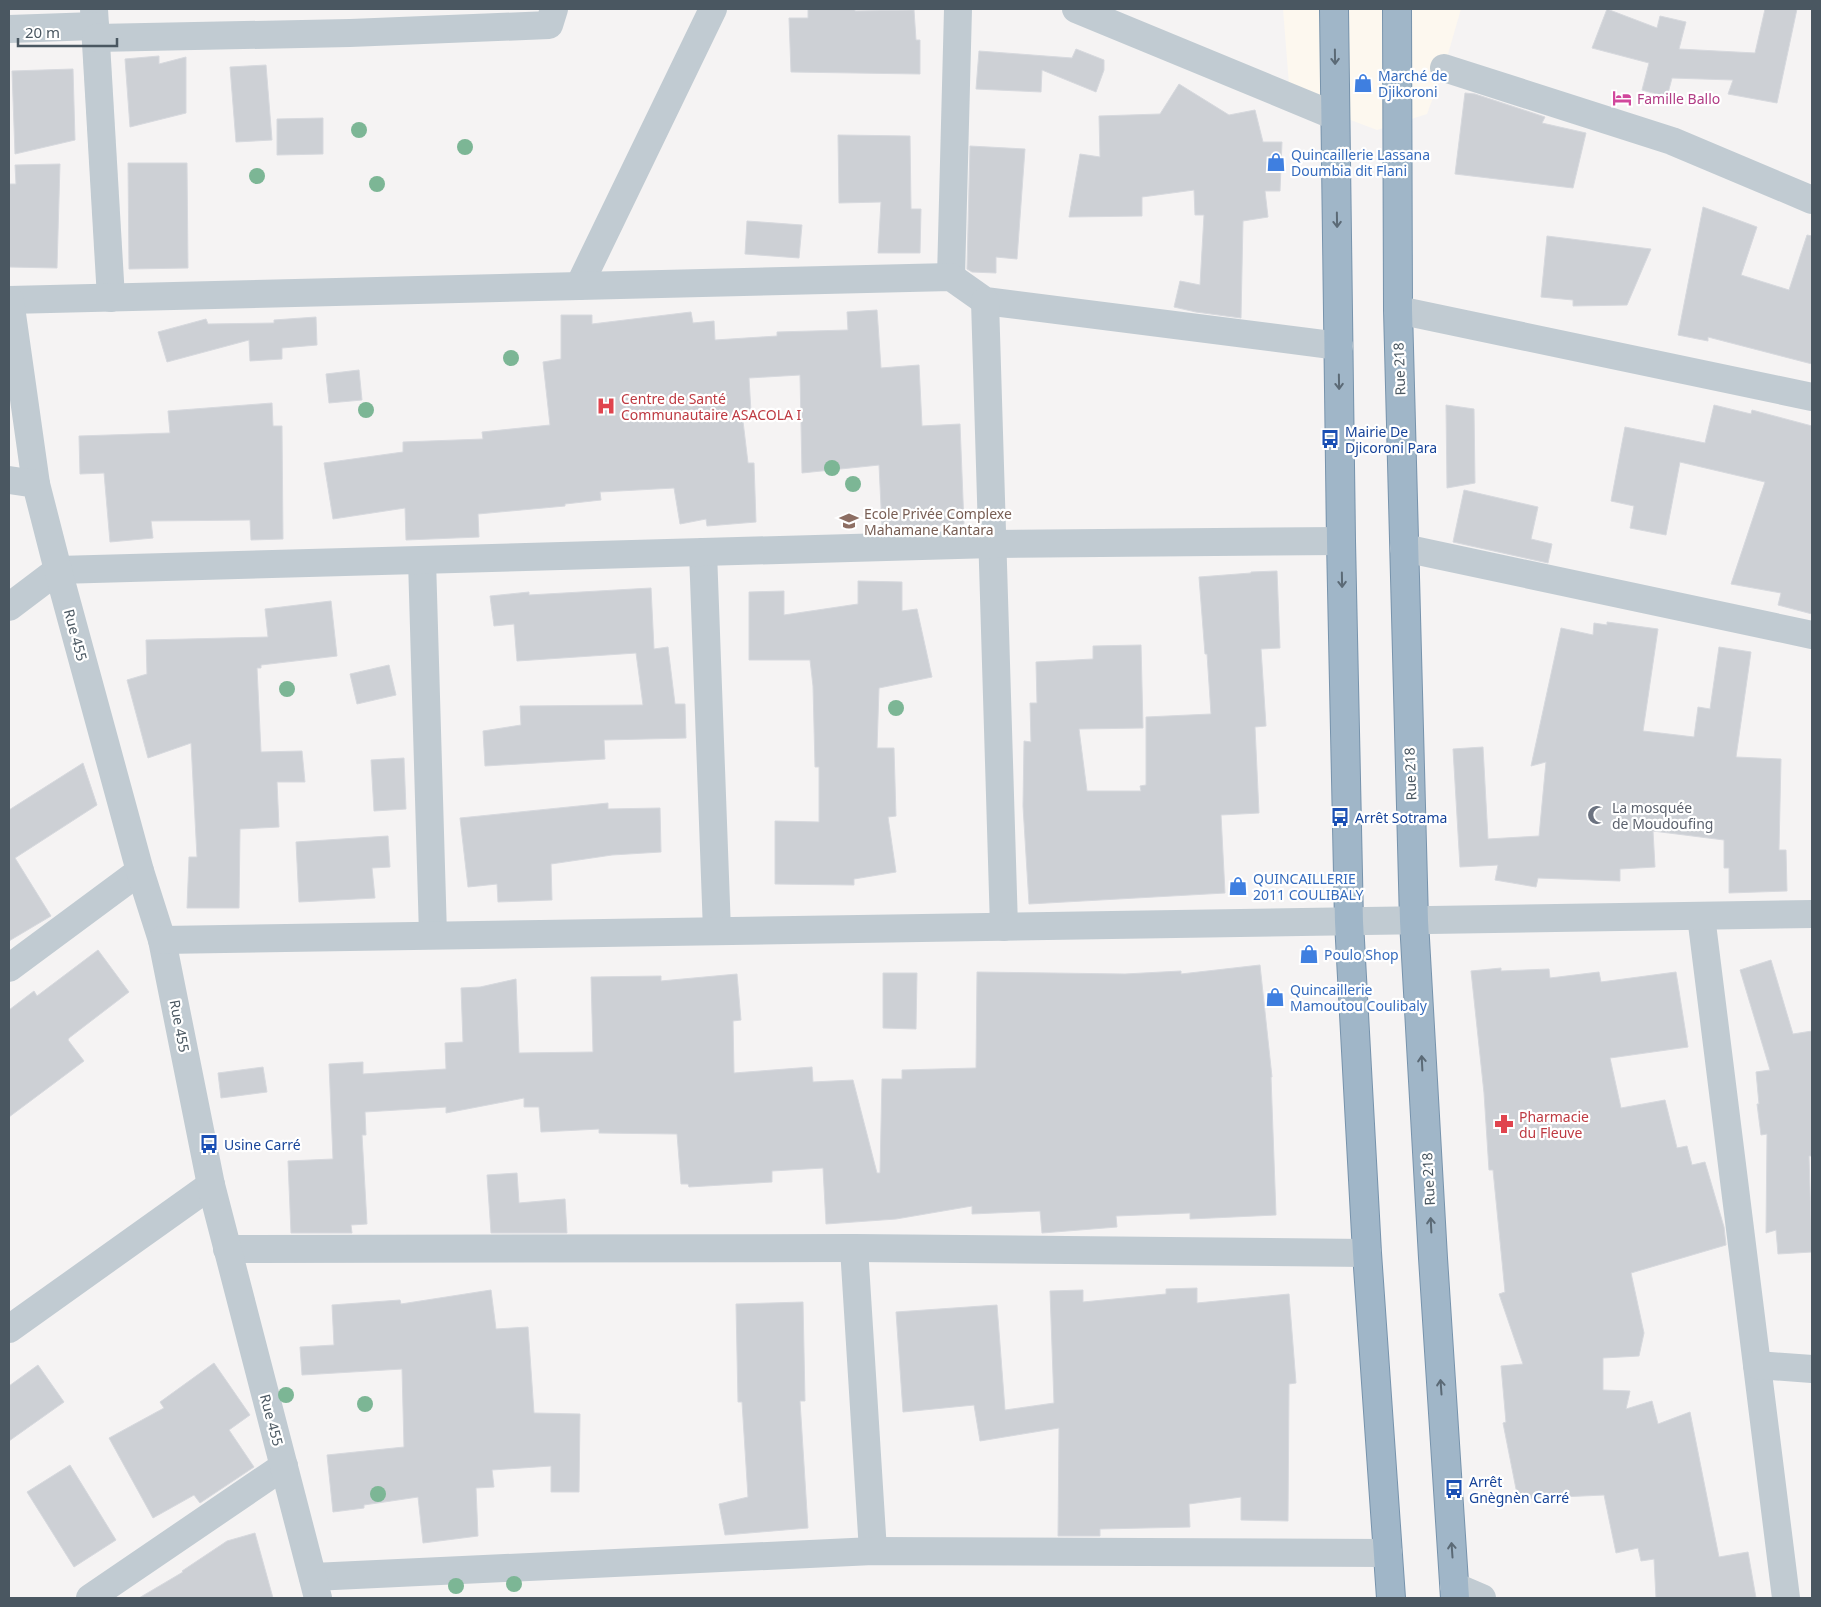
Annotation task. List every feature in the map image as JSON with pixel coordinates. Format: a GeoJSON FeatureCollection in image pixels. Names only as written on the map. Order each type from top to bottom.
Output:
{"type":"FeatureCollection","features":[{"type":"Feature","properties":{"kind":"highway"},"geometry":{"type":"LineString","coordinates":[[1334,9],[1341,541],[1350,922],[1367,1253],[1391,1598]]}},
{"type":"Feature","properties":{"kind":"highway","name":"Rue 218"},"geometry":{"type":"LineString","coordinates":[[1397,9],[1398,310],[1414,921],[1433,1258],[1455,1592]]}},
{"type":"Feature","properties":{"kind":"street"},"geometry":{"type":"LineString","coordinates":[[9,29],[95,24],[350,33],[549,25],[554,9]]}},
{"type":"Feature","properties":{"kind":"street"},"geometry":{"type":"LineString","coordinates":[[579,286],[713,9]]}},
{"type":"Feature","properties":{"kind":"street"},"geometry":{"type":"LineString","coordinates":[[951,277],[958,9]]}},
{"type":"Feature","properties":{"kind":"street"},"geometry":{"type":"LineString","coordinates":[[1076,9],[1335,116]]}},
{"type":"Feature","properties":{"kind":"street"},"geometry":{"type":"LineString","coordinates":[[95,24],[111,298]]}},
{"type":"Feature","properties":{"kind":"street"},"geometry":{"type":"LineString","coordinates":[[1444,68],[1672,141],[1812,200]]}},
{"type":"Feature","properties":{"kind":"street"},"geometry":{"type":"LineString","coordinates":[[10,300],[951,277],[985,301],[1338,346]]}},
{"type":"Feature","properties":{"kind":"street","name":"Rue 455"},"geometry":{"type":"LineString","coordinates":[[10,300],[36,484],[140,871],[162,940],[211,1185],[316,1588]]}},
{"type":"Feature","properties":{"kind":"street"},"geometry":{"type":"LineString","coordinates":[[985,301],[1004,927]]}},
{"type":"Feature","properties":{"kind":"street"},"geometry":{"type":"LineString","coordinates":[[1398,310],[1812,397]]}},
{"type":"Feature","properties":{"kind":"street"},"geometry":{"type":"LineString","coordinates":[[9,480],[36,484]]}},
{"type":"Feature","properties":{"kind":"street"},"geometry":{"type":"LineString","coordinates":[[9,607],[58,570],[993,544],[1341,541]]}},
{"type":"Feature","properties":{"kind":"street"},"geometry":{"type":"LineString","coordinates":[[1404,548],[1812,635]]}},
{"type":"Feature","properties":{"kind":"street"},"geometry":{"type":"LineString","coordinates":[[703,552],[716,931]]}},
{"type":"Feature","properties":{"kind":"street"},"geometry":{"type":"LineString","coordinates":[[422,560],[433,935]]}},
{"type":"Feature","properties":{"kind":"street"},"geometry":{"type":"LineString","coordinates":[[9,968],[140,871]]}},
{"type":"Feature","properties":{"kind":"street"},"geometry":{"type":"LineString","coordinates":[[162,940],[1812,914]]}},
{"type":"Feature","properties":{"kind":"street"},"geometry":{"type":"LineString","coordinates":[[1701,916],[1786,1598]]}},
{"type":"Feature","properties":{"kind":"street"},"geometry":{"type":"LineString","coordinates":[[9,1329],[211,1185]]}},
{"type":"Feature","properties":{"kind":"street"},"geometry":{"type":"LineString","coordinates":[[854,1248],[873,1551]]}},
{"type":"Feature","properties":{"kind":"street"},"geometry":{"type":"LineString","coordinates":[[227,1249],[854,1248],[1367,1253]]}},
{"type":"Feature","properties":{"kind":"street"},"geometry":{"type":"LineString","coordinates":[[1757,1366],[1812,1369]]}},
{"type":"Feature","properties":{"kind":"street"},"geometry":{"type":"LineString","coordinates":[[90,1598],[284,1466]]}},
{"type":"Feature","properties":{"kind":"street"},"geometry":{"type":"LineString","coordinates":[[316,1588],[873,1551],[1388,1553]]}},
{"type":"Feature","properties":{"kind":"street"},"geometry":{"type":"LineString","coordinates":[[1455,1592],[1482,1598]]}},
{"type":"Feature","properties":{"kind":"shaded area","name":"Marché de Djikoroni"},"geometry":{"type":"Polygon","coordinates":[[[1283,9],[1461,9],[1444,68],[1427,114],[1377,130],[1290,97],[1283,9]]]}},
{"type":"Feature","properties":{"kind":"building"},"geometry":{"type":"Polygon","coordinates":[[[808,9],[855,9],[855,11],[914,10],[916,40],[920,40],[920,74],[791,72],[789,18],[808,18],[808,9]]]}},
{"type":"Feature","properties":{"kind":"building"},"geometry":{"type":"Polygon","coordinates":[[[1607,9],[1657,28],[1660,16],[1686,22],[1679,49],[1755,53],[1765,9],[1797,9],[1777,103],[1728,94],[1733,80],[1672,78],[1667,97],[1642,90],[1649,63],[1592,48],[1607,9]]]}},
{"type":"Feature","properties":{"kind":"building"},"geometry":{"type":"Polygon","coordinates":[[[1076,49],[1104,60],[1104,70],[1096,92],[1042,70],[1041,92],[976,89],[979,51],[1072,58],[1076,49]]]}},
{"type":"Feature","properties":{"kind":"building"},"geometry":{"type":"Polygon","coordinates":[[[159,56],[159,64],[186,57],[186,113],[130,127],[125,59],[159,56]]]}},
{"type":"Feature","properties":{"kind":"building"},"geometry":{"type":"Polygon","coordinates":[[[266,65],[272,140],[236,142],[230,67],[266,65]]]}},
{"type":"Feature","properties":{"kind":"building"},"geometry":{"type":"Polygon","coordinates":[[[73,69],[75,140],[15,154],[12,71],[73,69]]]}},
{"type":"Feature","properties":{"kind":"building"},"geometry":{"type":"Polygon","coordinates":[[[1179,84],[1229,115],[1255,110],[1263,142],[1282,142],[1280,191],[1265,191],[1268,217],[1243,221],[1241,318],[1174,307],[1180,281],[1200,285],[1204,215],[1195,215],[1194,190],[1142,197],[1142,216],[1069,217],[1080,154],[1100,157],[1099,116],[1160,114],[1179,84]]]}},
{"type":"Feature","properties":{"kind":"building"},"geometry":{"type":"Polygon","coordinates":[[[1465,93],[1475,94],[1545,117],[1542,123],[1586,133],[1573,188],[1455,174],[1465,93]]]}},
{"type":"Feature","properties":{"kind":"building"},"geometry":{"type":"Polygon","coordinates":[[[323,118],[323,154],[277,155],[277,119],[323,118]]]}},
{"type":"Feature","properties":{"kind":"building"},"geometry":{"type":"Polygon","coordinates":[[[838,135],[910,136],[911,209],[921,209],[920,253],[878,253],[881,202],[839,203],[838,135]]]}},
{"type":"Feature","properties":{"kind":"building"},"geometry":{"type":"Polygon","coordinates":[[[970,146],[1025,149],[1017,259],[996,257],[996,273],[972,272],[967,269],[970,146]]]}},
{"type":"Feature","properties":{"kind":"building"},"geometry":{"type":"Polygon","coordinates":[[[128,163],[187,163],[188,268],[129,269],[128,163]]]}},
{"type":"Feature","properties":{"kind":"building"},"geometry":{"type":"Polygon","coordinates":[[[60,164],[57,268],[9,267],[9,184],[16,184],[15,165],[60,164]]]}},
{"type":"Feature","properties":{"kind":"building"},"geometry":{"type":"Polygon","coordinates":[[[1703,207],[1757,227],[1741,275],[1789,290],[1807,235],[1812,236],[1812,364],[1708,337],[1708,341],[1678,335],[1703,207]]]}},
{"type":"Feature","properties":{"kind":"building"},"geometry":{"type":"Polygon","coordinates":[[[747,221],[802,225],[799,258],[745,254],[747,221]]]}},
{"type":"Feature","properties":{"kind":"building"},"geometry":{"type":"Polygon","coordinates":[[[1547,236],[1651,249],[1627,305],[1573,306],[1573,300],[1541,297],[1547,236]]]}},
{"type":"Feature","properties":{"kind":"building"},"geometry":{"type":"Polygon","coordinates":[[[877,310],[881,368],[919,365],[922,426],[960,424],[964,524],[882,528],[879,465],[802,473],[800,375],[749,378],[751,412],[742,413],[748,463],[754,463],[756,522],[707,526],[706,519],[680,524],[674,488],[600,492],[601,500],[565,504],[565,506],[478,514],[479,537],[406,540],[405,508],[333,519],[324,463],[403,452],[403,442],[483,439],[482,432],[550,425],[543,362],[561,359],[561,315],[592,315],[592,324],[691,312],[693,323],[714,321],[715,340],[777,336],[777,332],[848,330],[847,312],[877,310]]]}},
{"type":"Feature","properties":{"kind":"building"},"geometry":{"type":"Polygon","coordinates":[[[316,317],[317,345],[282,348],[282,359],[250,361],[249,340],[167,362],[158,332],[206,319],[208,324],[274,323],[274,320],[316,317]]]}},
{"type":"Feature","properties":{"kind":"building"},"geometry":{"type":"Polygon","coordinates":[[[359,370],[362,400],[329,403],[326,374],[359,370]]]}},
{"type":"Feature","properties":{"kind":"building"},"geometry":{"type":"Polygon","coordinates":[[[272,403],[273,426],[282,426],[283,539],[251,540],[250,520],[151,521],[153,538],[110,542],[104,473],[80,474],[79,436],[170,433],[168,411],[272,403]]]}},
{"type":"Feature","properties":{"kind":"building"},"geometry":{"type":"Polygon","coordinates":[[[1446,405],[1474,409],[1475,483],[1447,488],[1446,405]]]}},
{"type":"Feature","properties":{"kind":"building"},"geometry":{"type":"Polygon","coordinates":[[[1714,405],[1751,414],[1752,410],[1812,426],[1812,614],[1778,605],[1781,593],[1731,584],[1765,482],[1680,462],[1666,535],[1630,528],[1634,506],[1611,501],[1625,427],[1705,443],[1714,405]]]}},
{"type":"Feature","properties":{"kind":"building"},"geometry":{"type":"Polygon","coordinates":[[[1464,490],[1538,507],[1531,539],[1552,544],[1548,563],[1453,542],[1464,490]]]}},
{"type":"Feature","properties":{"kind":"building"},"geometry":{"type":"Polygon","coordinates":[[[1277,571],[1280,648],[1261,649],[1266,726],[1255,727],[1259,813],[1221,815],[1225,893],[1029,904],[1023,806],[1024,741],[1031,742],[1030,703],[1037,703],[1036,662],[1093,659],[1093,646],[1141,645],[1143,728],[1079,729],[1087,791],[1141,791],[1140,786],[1146,785],[1146,717],[1211,714],[1199,577],[1277,571]]]}},
{"type":"Feature","properties":{"kind":"building"},"geometry":{"type":"Polygon","coordinates":[[[858,581],[902,582],[902,611],[917,609],[932,677],[879,688],[877,748],[894,748],[896,816],[888,817],[896,872],[854,879],[854,885],[775,884],[775,821],[819,822],[819,767],[815,767],[813,686],[810,660],[749,660],[749,592],[784,591],[784,615],[858,604],[858,581]]]}},
{"type":"Feature","properties":{"kind":"building"},"geometry":{"type":"Polygon","coordinates":[[[651,588],[654,649],[668,647],[675,704],[685,704],[686,738],[604,740],[605,759],[485,766],[483,731],[521,725],[520,706],[643,705],[636,653],[517,661],[514,624],[494,626],[490,596],[529,592],[529,595],[651,588]]]}},
{"type":"Feature","properties":{"kind":"building"},"geometry":{"type":"Polygon","coordinates":[[[331,601],[337,656],[261,665],[261,668],[257,668],[261,752],[302,751],[305,782],[277,782],[279,827],[240,829],[239,908],[187,908],[189,857],[197,857],[191,743],[148,758],[127,680],[147,674],[146,640],[268,637],[265,609],[331,601]]]}},
{"type":"Feature","properties":{"kind":"building"},"geometry":{"type":"Polygon","coordinates":[[[1607,622],[1658,629],[1643,731],[1694,737],[1698,707],[1710,709],[1719,647],[1751,652],[1736,757],[1781,759],[1779,850],[1786,850],[1787,891],[1729,893],[1729,868],[1724,868],[1724,840],[1653,831],[1655,867],[1620,869],[1620,881],[1538,878],[1536,887],[1495,880],[1498,865],[1460,867],[1453,749],[1483,747],[1488,839],[1539,836],[1546,762],[1531,766],[1561,628],[1593,635],[1594,623],[1607,625],[1607,622]]]}},
{"type":"Feature","properties":{"kind":"building"},"geometry":{"type":"Polygon","coordinates":[[[389,665],[396,695],[357,704],[350,674],[389,665]]]}},
{"type":"Feature","properties":{"kind":"building"},"geometry":{"type":"Polygon","coordinates":[[[404,758],[406,809],[374,811],[371,760],[404,758]]]}},
{"type":"Feature","properties":{"kind":"building"},"geometry":{"type":"Polygon","coordinates":[[[83,763],[97,805],[15,858],[51,916],[9,941],[9,810],[83,763]]]}},
{"type":"Feature","properties":{"kind":"building"},"geometry":{"type":"Polygon","coordinates":[[[608,803],[608,809],[660,808],[661,852],[612,855],[551,864],[552,900],[498,902],[497,884],[468,887],[460,818],[608,803]]]}},
{"type":"Feature","properties":{"kind":"building"},"geometry":{"type":"Polygon","coordinates":[[[388,836],[390,867],[372,868],[375,898],[299,902],[296,842],[388,836]]]}},
{"type":"Feature","properties":{"kind":"building"},"geometry":{"type":"Polygon","coordinates":[[[98,950],[129,992],[69,1038],[68,1040],[84,1061],[9,1117],[9,1010],[34,991],[37,996],[98,950]]]}},
{"type":"Feature","properties":{"kind":"building"},"geometry":{"type":"Polygon","coordinates":[[[1771,960],[1793,1034],[1812,1031],[1812,1156],[1809,1156],[1812,1252],[1778,1254],[1776,1230],[1766,1233],[1767,1134],[1761,1135],[1757,1104],[1759,1104],[1756,1072],[1770,1070],[1740,970],[1771,960]]]}},
{"type":"Feature","properties":{"kind":"building"},"geometry":{"type":"Polygon","coordinates":[[[1260,965],[1272,1077],[1276,1215],[1190,1219],[1190,1213],[1116,1216],[1117,1227],[1042,1233],[1040,1211],[972,1214],[972,1206],[896,1219],[826,1224],[823,1168],[772,1171],[772,1182],[689,1187],[688,1184],[681,1184],[677,1134],[599,1133],[599,1129],[541,1132],[539,1107],[524,1107],[524,1098],[446,1113],[446,1107],[365,1112],[366,1135],[362,1135],[367,1224],[351,1225],[352,1233],[291,1233],[288,1161],[333,1159],[329,1064],[363,1062],[363,1074],[446,1069],[445,1043],[463,1042],[461,988],[480,987],[516,979],[519,1053],[593,1052],[591,977],[661,976],[661,981],[737,974],[741,1020],[733,1021],[734,1073],[812,1067],[813,1082],[853,1080],[877,1173],[880,1173],[882,1079],[902,1079],[902,1070],[976,1068],[977,972],[1125,974],[1181,971],[1181,974],[1260,965]]]}},
{"type":"Feature","properties":{"kind":"building"},"geometry":{"type":"Polygon","coordinates":[[[1501,968],[1501,971],[1549,969],[1550,978],[1599,972],[1601,982],[1676,972],[1688,1047],[1610,1058],[1621,1108],[1665,1100],[1677,1148],[1687,1146],[1692,1165],[1705,1162],[1724,1227],[1726,1245],[1631,1273],[1644,1333],[1639,1356],[1603,1358],[1603,1390],[1630,1391],[1626,1409],[1652,1401],[1658,1424],[1690,1412],[1719,1557],[1748,1552],[1756,1598],[1656,1598],[1654,1559],[1641,1561],[1638,1548],[1616,1553],[1604,1495],[1518,1499],[1503,1423],[1506,1422],[1501,1366],[1523,1364],[1499,1294],[1505,1292],[1493,1170],[1489,1170],[1484,1093],[1471,971],[1501,968]]]}},
{"type":"Feature","properties":{"kind":"building"},"geometry":{"type":"Polygon","coordinates":[[[883,973],[917,973],[916,1029],[883,1028],[883,973]]]}},
{"type":"Feature","properties":{"kind":"building"},"geometry":{"type":"Polygon","coordinates":[[[263,1067],[267,1092],[221,1098],[218,1073],[263,1067]]]}},
{"type":"Feature","properties":{"kind":"building"},"geometry":{"type":"Polygon","coordinates":[[[517,1173],[519,1203],[565,1199],[567,1233],[491,1233],[487,1175],[517,1173]]]}},
{"type":"Feature","properties":{"kind":"building"},"geometry":{"type":"Polygon","coordinates":[[[1197,1288],[1197,1303],[1289,1294],[1296,1383],[1289,1384],[1288,1521],[1241,1520],[1241,1497],[1189,1504],[1190,1527],[1100,1529],[1100,1536],[1058,1536],[1059,1428],[980,1441],[974,1405],[903,1412],[896,1312],[997,1305],[1005,1410],[1054,1403],[1050,1291],[1083,1290],[1083,1302],[1166,1294],[1166,1289],[1197,1288]]]}},
{"type":"Feature","properties":{"kind":"building"},"geometry":{"type":"Polygon","coordinates":[[[491,1290],[496,1329],[528,1327],[534,1413],[580,1414],[579,1492],[551,1492],[551,1466],[492,1470],[494,1487],[476,1488],[478,1536],[423,1543],[418,1497],[364,1505],[364,1508],[333,1512],[327,1455],[404,1447],[402,1369],[302,1375],[300,1347],[334,1345],[332,1305],[400,1300],[401,1304],[491,1290]]]}},
{"type":"Feature","properties":{"kind":"building"},"geometry":{"type":"Polygon","coordinates":[[[803,1302],[805,1401],[800,1401],[808,1528],[725,1535],[719,1504],[748,1497],[742,1402],[738,1402],[736,1304],[803,1302]]]}},
{"type":"Feature","properties":{"kind":"building"},"geometry":{"type":"Polygon","coordinates":[[[214,1363],[250,1415],[229,1430],[254,1467],[200,1503],[194,1495],[153,1518],[109,1438],[164,1408],[160,1402],[214,1363]]]}},
{"type":"Feature","properties":{"kind":"building"},"geometry":{"type":"Polygon","coordinates":[[[38,1365],[64,1402],[9,1441],[9,1386],[38,1365]]]}},
{"type":"Feature","properties":{"kind":"building"},"geometry":{"type":"Polygon","coordinates":[[[70,1465],[116,1540],[74,1567],[27,1492],[70,1465]]]}},
{"type":"Feature","properties":{"kind":"building"},"geometry":{"type":"Polygon","coordinates":[[[255,1533],[273,1598],[139,1598],[183,1572],[227,1541],[255,1533]]]}},
{"type":"Feature","properties":{"kind":"place","name":"Marché de Djikoroni"},"geometry":{"type":"Point","coordinates":[1363,83]}},
{"type":"Feature","properties":{"kind":"place","name":"Famille Ballo"},"geometry":{"type":"Point","coordinates":[1622,98]}},
{"type":"Feature","properties":{"kind":"place","name":"Quincaillerie Lassana Doumbia dit Flani"},"geometry":{"type":"Point","coordinates":[1276,162]}},
{"type":"Feature","properties":{"kind":"place","name":"Centre de Santé Communautaire ASACOLA I"},"geometry":{"type":"Point","coordinates":[606,406]}},
{"type":"Feature","properties":{"kind":"place","name":"Mairie De Djicoroni Para"},"geometry":{"type":"Point","coordinates":[1330,439]}},
{"type":"Feature","properties":{"kind":"place","name":"Ecole Privée Complexe Mahamane Kantara"},"geometry":{"type":"Point","coordinates":[849,521]}},
{"type":"Feature","properties":{"kind":"place","name":"La mosquée de Moudoufing"},"geometry":{"type":"Point","coordinates":[1597,815]}},
{"type":"Feature","properties":{"kind":"place","name":"Arrêt Sotrama"},"geometry":{"type":"Point","coordinates":[1340,817]}},
{"type":"Feature","properties":{"kind":"place","name":"QUINCAILLERIE 2011 COULIBALY"},"geometry":{"type":"Point","coordinates":[1238,886]}},
{"type":"Feature","properties":{"kind":"place","name":"Poulo Shop"},"geometry":{"type":"Point","coordinates":[1309,954]}},
{"type":"Feature","properties":{"kind":"place","name":"Quincaillerie Mamoutou Coulibaly"},"geometry":{"type":"Point","coordinates":[1275,997]}},
{"type":"Feature","properties":{"kind":"place","name":"Pharmacie du Fleuve"},"geometry":{"type":"Point","coordinates":[1504,1124]}},
{"type":"Feature","properties":{"kind":"place","name":"Usine Carré"},"geometry":{"type":"Point","coordinates":[209,1144]}},
{"type":"Feature","properties":{"kind":"place","name":"Arrêt Gnègnèn Carré"},"geometry":{"type":"Point","coordinates":[1454,1489]}}]}
